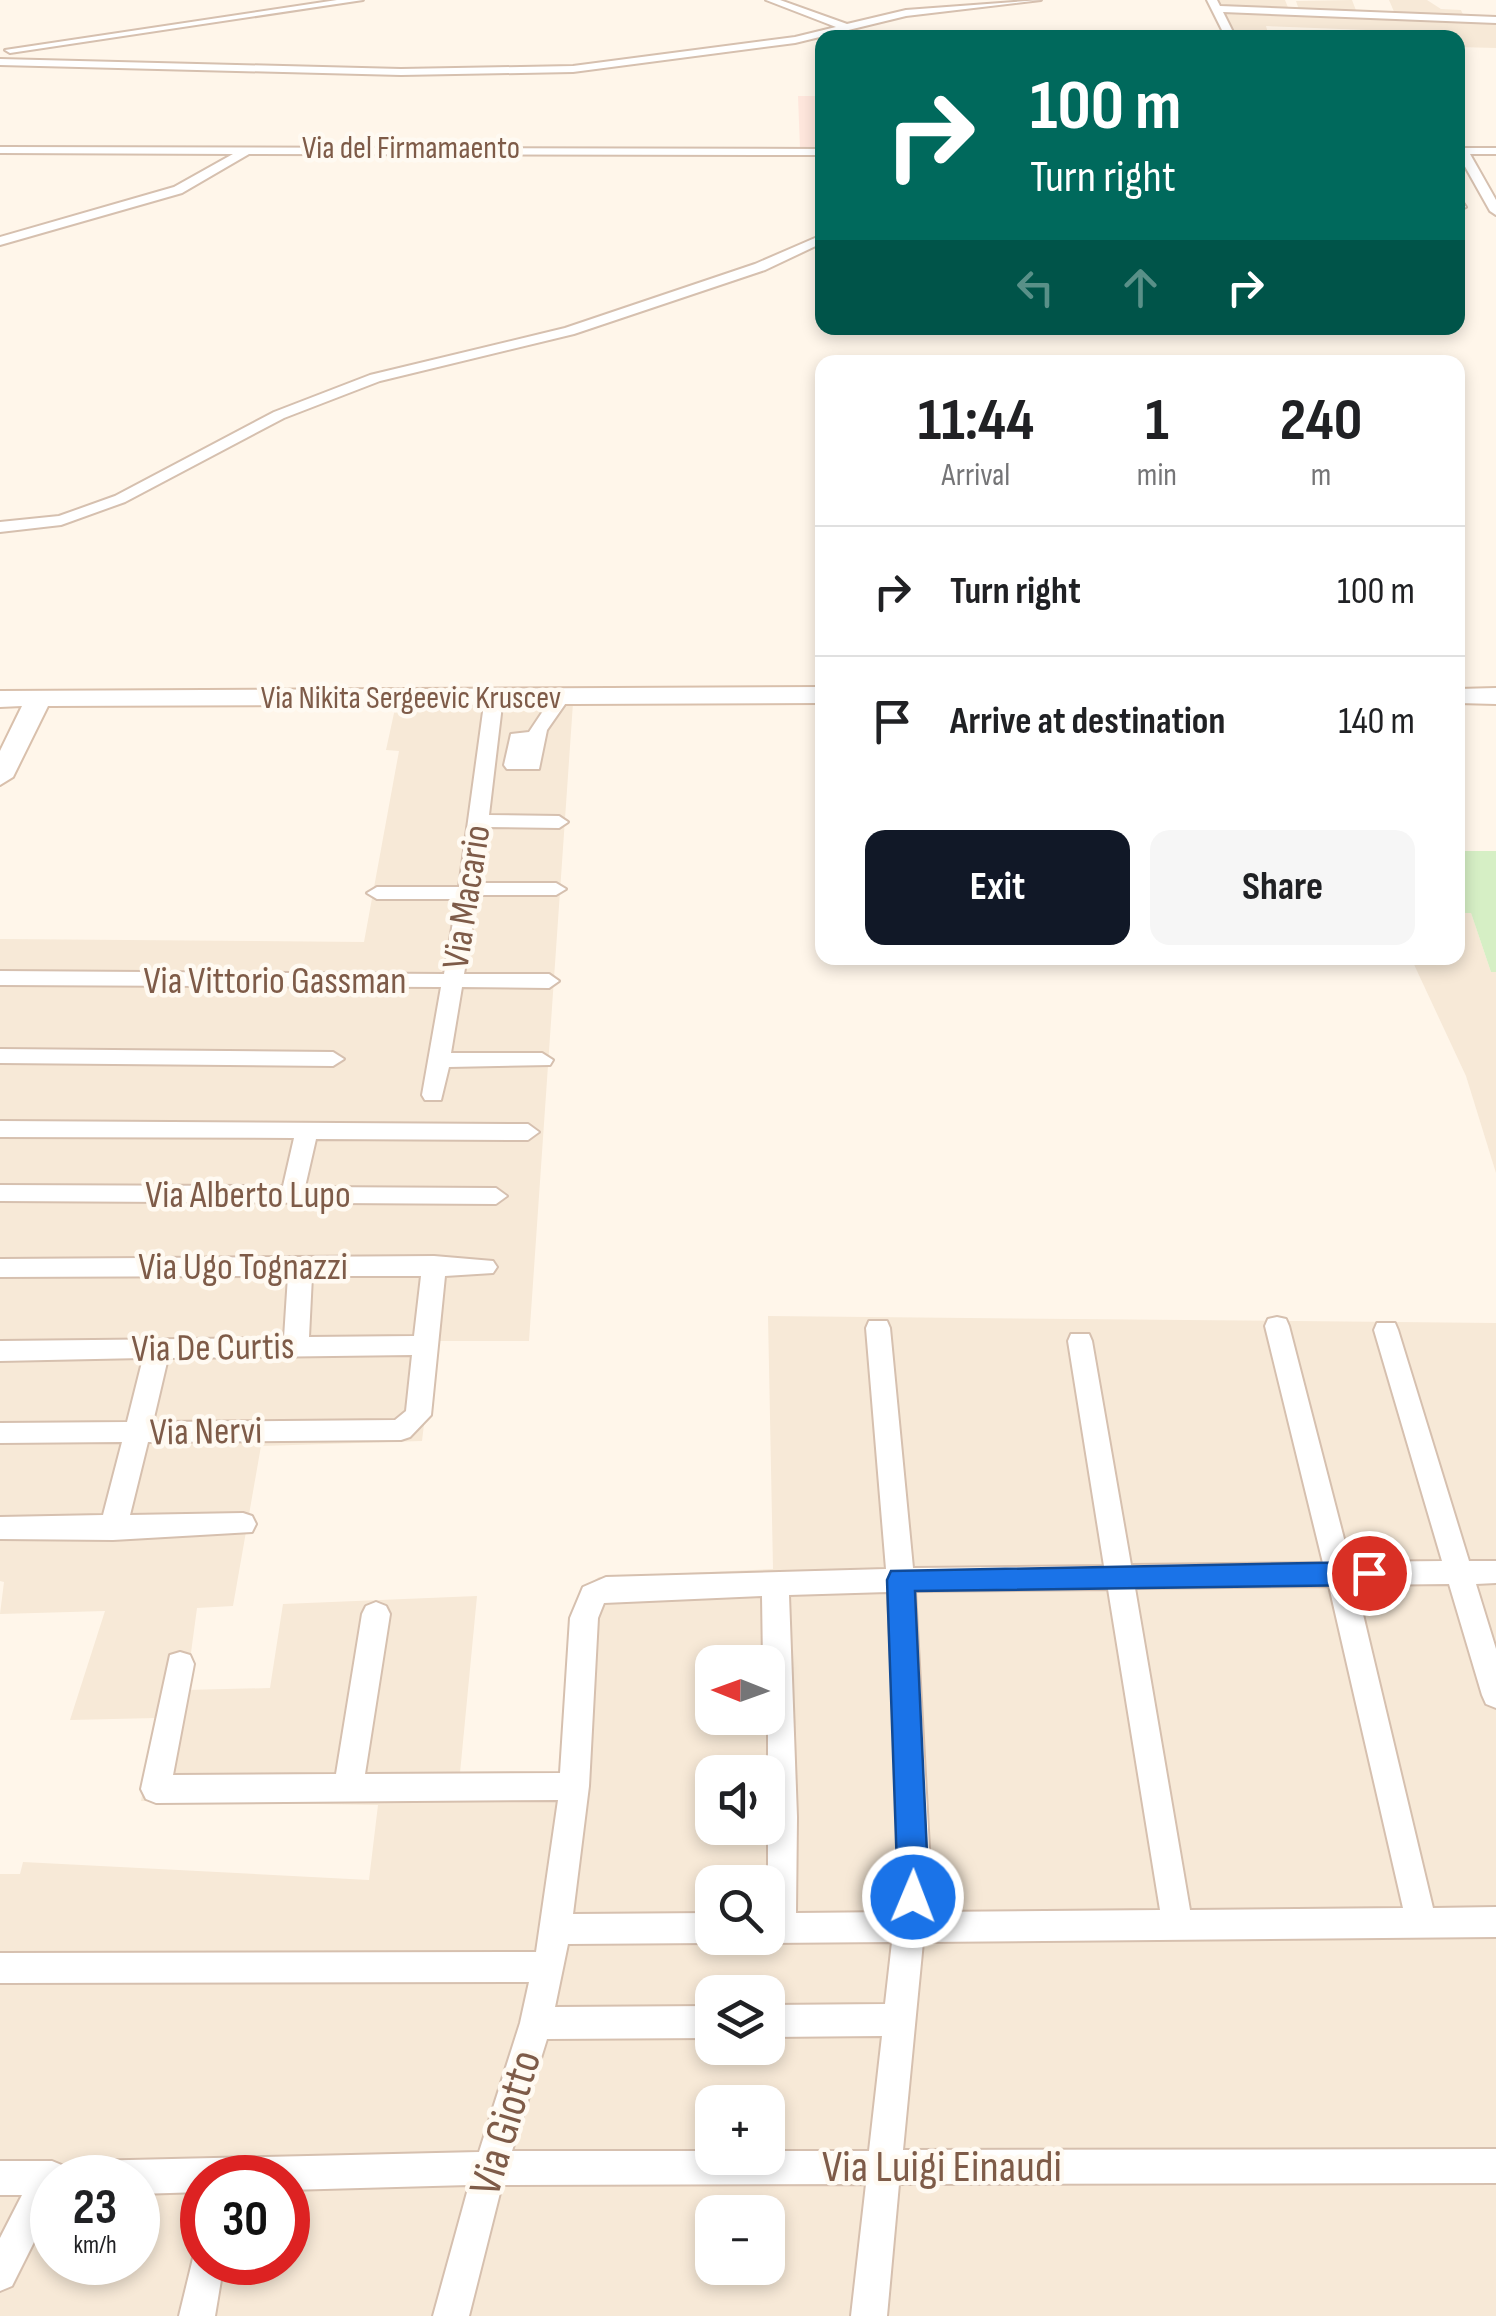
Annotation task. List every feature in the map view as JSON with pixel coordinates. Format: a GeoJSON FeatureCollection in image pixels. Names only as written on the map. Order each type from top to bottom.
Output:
{"type":"FeatureCollection","features":[{"type":"Feature","properties":{"kind":"main road","name":"Via Nikita Sergeevic Kruscev"},"geometry":{"type":"LineString","coordinates":[[0,699],[815,694]]}},
{"type":"Feature","properties":{"kind":"main road"},"geometry":{"type":"LineString","coordinates":[[1465,696],[1496,696]]}},
{"type":"Feature","properties":{"kind":"main road"},"geometry":{"type":"LineString","coordinates":[[0,777],[38,700]]}},
{"type":"Feature","properties":{"kind":"street"},"geometry":{"type":"LineString","coordinates":[[0,51],[358,0]]}},
{"type":"Feature","properties":{"kind":"street"},"geometry":{"type":"LineString","coordinates":[[771,0],[850,29]]}},
{"type":"Feature","properties":{"kind":"street"},"geometry":{"type":"LineString","coordinates":[[844,30],[906,13],[1036,0]]}},
{"type":"Feature","properties":{"kind":"street"},"geometry":{"type":"LineString","coordinates":[[1292,0],[1297,12]]}},
{"type":"Feature","properties":{"kind":"street"},"geometry":{"type":"LineString","coordinates":[[1356,0],[1362,14]]}},
{"type":"Feature","properties":{"kind":"street"},"geometry":{"type":"LineString","coordinates":[[1420,0],[1428,17]]}},
{"type":"Feature","properties":{"kind":"street"},"geometry":{"type":"LineString","coordinates":[[1214,5],[1496,19],[1489,0]]}},
{"type":"Feature","properties":{"kind":"street"},"geometry":{"type":"LineString","coordinates":[[1214,5],[1227,30]]}},
{"type":"Feature","properties":{"kind":"street"},"geometry":{"type":"LineString","coordinates":[[1448,18],[1452,30]]}},
{"type":"Feature","properties":{"kind":"street"},"geometry":{"type":"LineString","coordinates":[[1224,23],[1402,30]]}},
{"type":"Feature","properties":{"kind":"street"},"geometry":{"type":"LineString","coordinates":[[1465,33],[1496,34]]}},
{"type":"Feature","properties":{"kind":"street"},"geometry":{"type":"LineString","coordinates":[[0,62],[537,71],[650,62],[815,35]]}},
{"type":"Feature","properties":{"kind":"street"},"geometry":{"type":"LineString","coordinates":[[0,240],[178,190],[251,148]]}},
{"type":"Feature","properties":{"kind":"street","name":"Via del Firmamaento"},"geometry":{"type":"LineString","coordinates":[[0,150],[815,152]]}},
{"type":"Feature","properties":{"kind":"street"},"geometry":{"type":"LineString","coordinates":[[1465,152],[1496,151]]}},
{"type":"Feature","properties":{"kind":"street"},"geometry":{"type":"LineString","coordinates":[[1465,160],[1496,211]]}},
{"type":"Feature","properties":{"kind":"street"},"geometry":{"type":"LineString","coordinates":[[0,527],[61,520],[120,500],[279,415],[375,378],[584,326],[760,267],[815,241]]}},
{"type":"Feature","properties":{"kind":"street"},"geometry":{"type":"LineString","coordinates":[[485,761],[514,760],[518,738],[536,738],[561,696]]}},
{"type":"Feature","properties":{"kind":"street","name":"Via Macario"},"geometry":{"type":"LineString","coordinates":[[433,1095],[469,891],[494,697]]}},
{"type":"Feature","properties":{"kind":"street"},"geometry":{"type":"LineString","coordinates":[[479,821],[559,822]]}},
{"type":"Feature","properties":{"kind":"street"},"geometry":{"type":"LineString","coordinates":[[377,893],[556,889]]}},
{"type":"Feature","properties":{"kind":"street","name":"Via Vittorio Gassman"},"geometry":{"type":"LineString","coordinates":[[0,978],[549,982]]}},
{"type":"Feature","properties":{"kind":"street"},"geometry":{"type":"LineString","coordinates":[[0,1056],[333,1059]]}},
{"type":"Feature","properties":{"kind":"street"},"geometry":{"type":"LineString","coordinates":[[440,1060],[542,1060]]}},
{"type":"Feature","properties":{"kind":"street"},"geometry":{"type":"LineString","coordinates":[[0,1129],[528,1132]]}},
{"type":"Feature","properties":{"kind":"street"},"geometry":{"type":"LineString","coordinates":[[292,1195],[306,1130]]}},
{"type":"Feature","properties":{"kind":"street","name":"Via Alberto Lupo"},"geometry":{"type":"LineString","coordinates":[[0,1193],[496,1196]]}},
{"type":"Feature","properties":{"kind":"street"},"geometry":{"type":"LineString","coordinates":[[425,1345],[434,1265]]}},
{"type":"Feature","properties":{"kind":"street"},"geometry":{"type":"LineString","coordinates":[[296,1347],[301,1266]]}},
{"type":"Feature","properties":{"kind":"street","name":"Via Ugo Tognazzi"},"geometry":{"type":"LineString","coordinates":[[0,1268],[486,1266]]}},
{"type":"Feature","properties":{"kind":"street"},"geometry":{"type":"LineString","coordinates":[[1277,1326],[1421,1922]]}},
{"type":"Feature","properties":{"kind":"street"},"geometry":{"type":"LineString","coordinates":[[869,2316],[915,1866],[901,1580],[878,1328]]}},
{"type":"Feature","properties":{"kind":"street"},"geometry":{"type":"LineString","coordinates":[[1386,1330],[1496,1695]]}},
{"type":"Feature","properties":{"kind":"street"},"geometry":{"type":"LineString","coordinates":[[1080,1341],[1177,1922]]}},
{"type":"Feature","properties":{"kind":"street","name":"Via De Curtis"},"geometry":{"type":"LineString","coordinates":[[0,1351],[425,1345]]}},
{"type":"Feature","properties":{"kind":"street","name":"Via Nervi"},"geometry":{"type":"LineString","coordinates":[[0,1434],[401,1430],[418,1415],[425,1345]]}},
{"type":"Feature","properties":{"kind":"street"},"geometry":{"type":"LineString","coordinates":[[113,1529],[158,1349]]}},
{"type":"Feature","properties":{"kind":"street"},"geometry":{"type":"LineString","coordinates":[[0,1528],[242,1524]]}},
{"type":"Feature","properties":{"kind":"street"},"geometry":{"type":"LineString","coordinates":[[779,1865],[782,1817],[774,1584],[1496,1572]]}},
{"type":"Feature","properties":{"kind":"street","name":"Via Giotto"},"geometry":{"type":"LineString","coordinates":[[451,2316],[490,2168],[536,2023],[556,1929],[574,1786],[584,1618],[592,1595],[606,1589],[774,1584]]}},
{"type":"Feature","properties":{"kind":"street"},"geometry":{"type":"LineString","coordinates":[[348,1789],[376,1614]]}},
{"type":"Feature","properties":{"kind":"street"},"geometry":{"type":"LineString","coordinates":[[180,1664],[156,1790],[574,1786]]}},
{"type":"Feature","properties":{"kind":"street"},"geometry":{"type":"LineString","coordinates":[[785,1928],[1496,1922]]}},
{"type":"Feature","properties":{"kind":"street"},"geometry":{"type":"LineString","coordinates":[[556,1929],[695,1928]]}},
{"type":"Feature","properties":{"kind":"street"},"geometry":{"type":"LineString","coordinates":[[0,1968],[546,1967]]}},
{"type":"Feature","properties":{"kind":"street"},"geometry":{"type":"LineString","coordinates":[[785,2021],[900,2020]]}},
{"type":"Feature","properties":{"kind":"street"},"geometry":{"type":"LineString","coordinates":[[536,2023],[695,2022]]}},
{"type":"Feature","properties":{"kind":"street","name":"Via Luigi Einaudi"},"geometry":{"type":"LineString","coordinates":[[310,2174],[490,2168],[1496,2166]]}},
{"type":"Feature","properties":{"kind":"street"},"geometry":{"type":"LineString","coordinates":[[0,2178],[30,2178]]}},
{"type":"Feature","properties":{"kind":"street"},"geometry":{"type":"LineString","coordinates":[[0,2274],[30,2218]]}},
{"type":"Feature","properties":{"kind":"street"},"geometry":{"type":"LineString","coordinates":[[197,2316],[203,2285]]}},
{"type":"Feature","properties":{"kind":"shaded area"},"geometry":{"type":"Polygon","coordinates":[[[1217,0],[1285,0],[1289,10],[1299,10],[1296,1],[1352,0],[1357,13],[1395,14],[1389,0],[1427,0],[1441,9],[1461,10],[1464,17],[1496,18],[1496,48],[1465,47],[1465,30],[1266,26],[1267,30],[1234,30],[1217,0]]]}},
{"type":"Feature","properties":{"kind":"shaded area"},"geometry":{"type":"Polygon","coordinates":[[[798,96],[815,96],[815,149],[800,149],[798,96]]]}},
{"type":"Feature","properties":{"kind":"shaded area"},"geometry":{"type":"Polygon","coordinates":[[[573,703],[529,1341],[434,1341],[422,1441],[261,1446],[233,1606],[197,1608],[186,1690],[270,1688],[283,1604],[477,1596],[460,1773],[559,1775],[573,1606],[582,1589],[599,1577],[773,1569],[768,1316],[1496,1323],[1496,2316],[0,2316],[0,1874],[20,1874],[23,1862],[369,1880],[378,1805],[141,1801],[156,1718],[70,1720],[105,1611],[0,1614],[4,1582],[0,1581],[0,939],[364,942],[399,751],[386,750],[396,704],[573,703]]]}},
{"type":"Feature","properties":{"kind":"shaded area"},"geometry":{"type":"Polygon","coordinates":[[[1465,913],[1471,913],[1491,972],[1496,972],[1496,1173],[1466,1076],[1414,965],[1465,965],[1465,913]]]}},
{"type":"Feature","properties":{"kind":"green space"},"geometry":{"type":"Polygon","coordinates":[[[1465,851],[1496,851],[1496,972],[1491,972],[1471,913],[1465,913],[1465,851]]]}},
{"type":"Feature","properties":{"kind":"route"},"geometry":{"type":"LineString","coordinates":[[913,1897],[915,1866],[901,1580],[1369,1573]]}}]}
